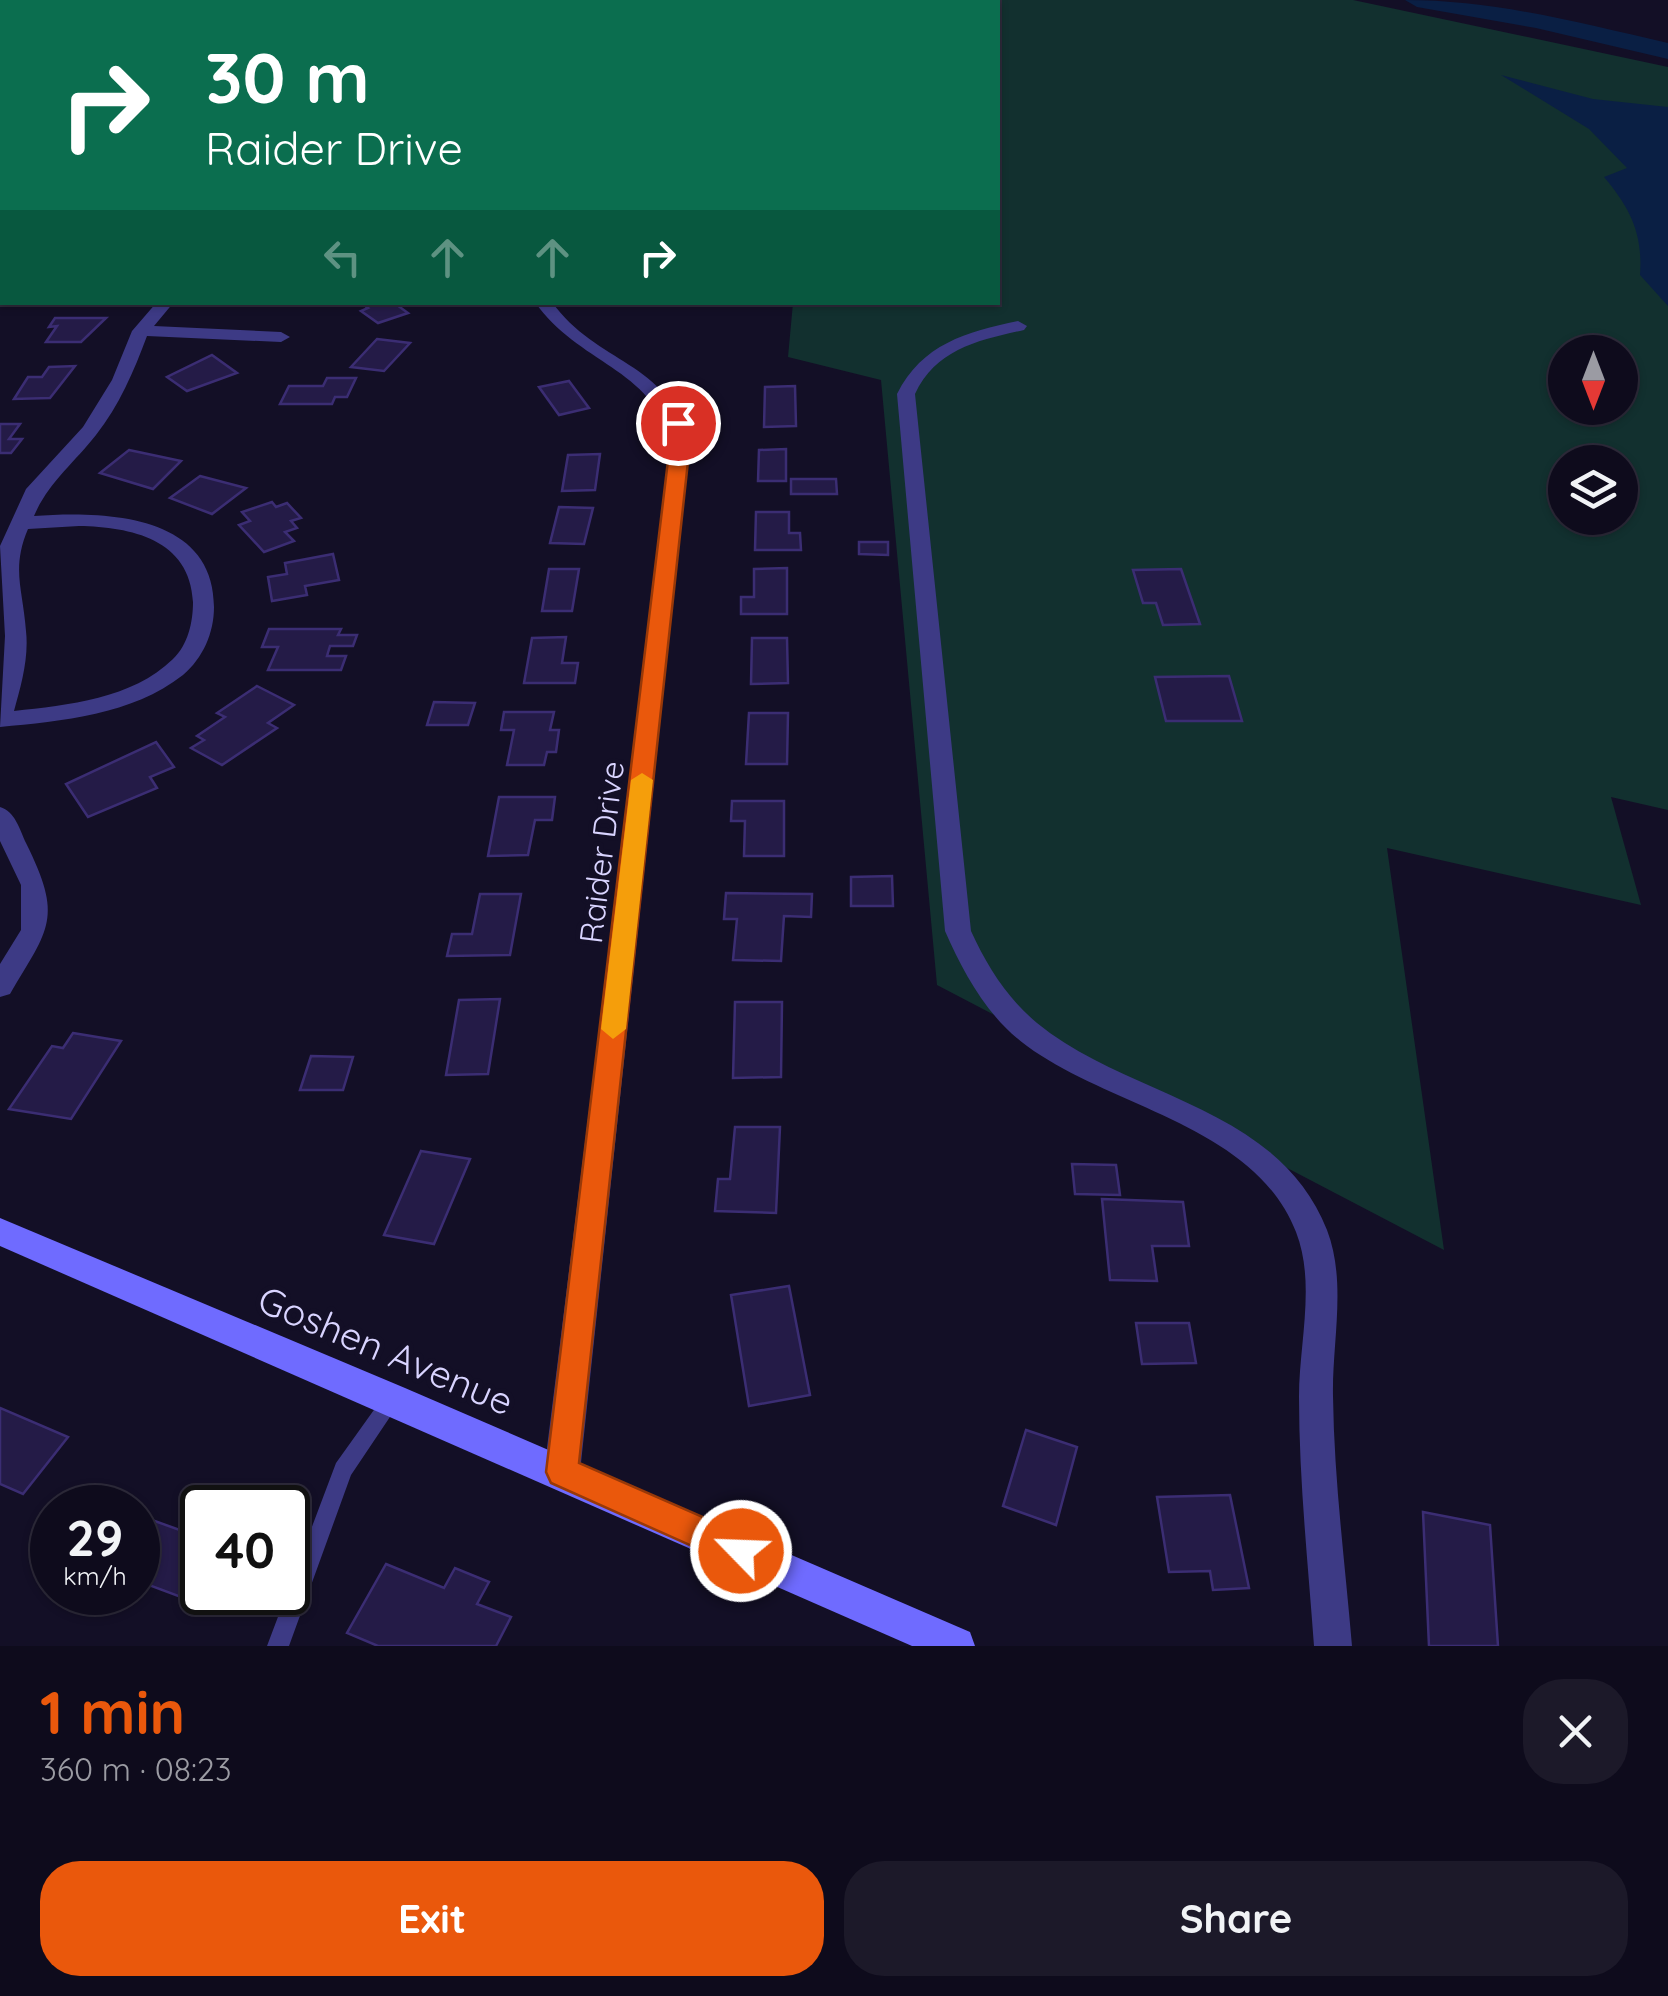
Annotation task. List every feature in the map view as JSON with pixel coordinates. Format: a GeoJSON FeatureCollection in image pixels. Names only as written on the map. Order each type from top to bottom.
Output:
{"type":"FeatureCollection","features":[{"type":"Feature","properties":{"kind":"street"},"geometry":{"type":"LineString","coordinates":[[24,523],[72,519],[124,523],[166,538],[190,554],[202,579],[200,632],[185,660],[145,690],[64,714],[0,719],[11,683],[16,636],[6,556],[36,489],[90,430],[121,380],[141,331],[163,305]]}},
{"type":"Feature","properties":{"kind":"street","name":"Raider Drive"},"geometry":{"type":"LineString","coordinates":[[545,305],[560,325],[649,382],[678,423],[681,443],[562,1472]]}},
{"type":"Feature","properties":{"kind":"street"},"geometry":{"type":"LineString","coordinates":[[1018,326],[964,339],[930,357],[906,394],[958,931],[972,964],[996,1000],[1037,1039],[1259,1155],[1290,1189],[1311,1231],[1320,1281],[1316,1397],[1333,1646]]}},
{"type":"Feature","properties":{"kind":"street"},"geometry":{"type":"LineString","coordinates":[[141,331],[281,338]]}},
{"type":"Feature","properties":{"kind":"street"},"geometry":{"type":"LineString","coordinates":[[0,816],[34,885],[34,931],[12,975],[0,987]]}},
{"type":"Feature","properties":{"kind":"street","name":"Goshen Avenue"},"geometry":{"type":"LineString","coordinates":[[0,1232],[562,1472],[956,1646]]}},
{"type":"Feature","properties":{"kind":"lane"},"geometry":{"type":"LineString","coordinates":[[278,1646],[344,1470],[393,1399]]}},
{"type":"Feature","properties":{"kind":"green space"},"geometry":{"type":"Polygon","coordinates":[[[1000,0],[1353,0],[1668,67],[1668,810],[1611,797],[1641,905],[1387,848],[1444,1250],[937,985],[881,380],[788,357],[793,305],[1000,305],[1000,0]]]}},
{"type":"Feature","properties":{"kind":"water"},"geometry":{"type":"Polygon","coordinates":[[[1501,75],[1593,99],[1668,107],[1668,306],[1640,275],[1633,222],[1604,177],[1627,168],[1589,129],[1501,75]]]}},
{"type":"Feature","properties":{"kind":"building"},"geometry":{"type":"Polygon","coordinates":[[[364,305],[397,305],[408,313],[378,323],[361,311],[368,308],[364,305]]]}},
{"type":"Feature","properties":{"kind":"building"},"geometry":{"type":"Polygon","coordinates":[[[55,318],[106,318],[81,342],[46,342],[57,326],[49,327],[55,318]]]}},
{"type":"Feature","properties":{"kind":"building"},"geometry":{"type":"Polygon","coordinates":[[[377,339],[410,343],[384,371],[351,367],[377,339]]]}},
{"type":"Feature","properties":{"kind":"building"},"geometry":{"type":"Polygon","coordinates":[[[212,355],[237,373],[187,391],[167,377],[212,355]]]}},
{"type":"Feature","properties":{"kind":"building"},"geometry":{"type":"Polygon","coordinates":[[[75,366],[50,398],[14,399],[28,377],[42,377],[49,367],[75,366]]]}},
{"type":"Feature","properties":{"kind":"building"},"geometry":{"type":"Polygon","coordinates":[[[327,378],[356,378],[347,397],[335,397],[332,404],[280,404],[289,386],[323,386],[327,378]]]}},
{"type":"Feature","properties":{"kind":"building"},"geometry":{"type":"Polygon","coordinates":[[[569,381],[589,408],[559,415],[539,387],[569,381]]]}},
{"type":"Feature","properties":{"kind":"building"},"geometry":{"type":"Polygon","coordinates":[[[795,386],[796,426],[764,427],[765,387],[795,386]]]}},
{"type":"Feature","properties":{"kind":"building"},"geometry":{"type":"Polygon","coordinates":[[[0,424],[20,424],[9,439],[22,439],[11,453],[0,453],[0,424]]]}},
{"type":"Feature","properties":{"kind":"building"},"geometry":{"type":"Polygon","coordinates":[[[786,449],[786,481],[758,481],[759,450],[786,449]]]}},
{"type":"Feature","properties":{"kind":"building"},"geometry":{"type":"Polygon","coordinates":[[[129,450],[181,461],[153,489],[100,473],[129,450]]]}},
{"type":"Feature","properties":{"kind":"building"},"geometry":{"type":"Polygon","coordinates":[[[600,454],[595,490],[562,491],[568,455],[600,454]]]}},
{"type":"Feature","properties":{"kind":"building"},"geometry":{"type":"Polygon","coordinates":[[[200,476],[246,488],[212,514],[170,498],[200,476]]]}},
{"type":"Feature","properties":{"kind":"building"},"geometry":{"type":"Polygon","coordinates":[[[791,479],[836,479],[837,494],[791,494],[791,479]]]}},
{"type":"Feature","properties":{"kind":"building"},"geometry":{"type":"Polygon","coordinates":[[[272,502],[276,507],[287,503],[301,518],[291,521],[297,528],[285,532],[294,541],[264,552],[239,525],[250,521],[242,512],[272,502]]]}},
{"type":"Feature","properties":{"kind":"building"},"geometry":{"type":"Polygon","coordinates":[[[559,507],[593,508],[584,544],[550,543],[559,507]]]}},
{"type":"Feature","properties":{"kind":"building"},"geometry":{"type":"Polygon","coordinates":[[[756,512],[789,512],[789,533],[800,533],[801,550],[755,550],[756,512]]]}},
{"type":"Feature","properties":{"kind":"building"},"geometry":{"type":"Polygon","coordinates":[[[859,542],[888,542],[888,555],[859,554],[859,542]]]}},
{"type":"Feature","properties":{"kind":"building"},"geometry":{"type":"Polygon","coordinates":[[[333,554],[339,580],[305,586],[307,595],[272,601],[268,577],[287,574],[285,563],[333,554]]]}},
{"type":"Feature","properties":{"kind":"building"},"geometry":{"type":"Polygon","coordinates":[[[787,568],[787,614],[741,614],[741,597],[754,597],[754,569],[787,568]]]}},
{"type":"Feature","properties":{"kind":"building"},"geometry":{"type":"Polygon","coordinates":[[[549,569],[579,569],[572,611],[542,611],[549,569]]]}},
{"type":"Feature","properties":{"kind":"building"},"geometry":{"type":"Polygon","coordinates":[[[1181,569],[1200,624],[1163,625],[1156,603],[1143,603],[1133,570],[1181,569]]]}},
{"type":"Feature","properties":{"kind":"building"},"geometry":{"type":"Polygon","coordinates":[[[269,629],[341,629],[338,635],[357,635],[353,646],[330,646],[327,656],[346,656],[341,670],[268,670],[278,647],[262,647],[269,629]]]}},
{"type":"Feature","properties":{"kind":"building"},"geometry":{"type":"Polygon","coordinates":[[[566,637],[562,663],[578,663],[575,683],[524,683],[532,638],[566,637]]]}},
{"type":"Feature","properties":{"kind":"building"},"geometry":{"type":"Polygon","coordinates":[[[752,638],[787,638],[788,683],[751,684],[752,638]]]}},
{"type":"Feature","properties":{"kind":"building"},"geometry":{"type":"Polygon","coordinates":[[[1229,676],[1242,721],[1166,721],[1155,677],[1229,676]]]}},
{"type":"Feature","properties":{"kind":"building"},"geometry":{"type":"Polygon","coordinates":[[[257,686],[294,705],[268,723],[277,728],[222,765],[191,748],[204,740],[197,736],[225,717],[217,713],[257,686]]]}},
{"type":"Feature","properties":{"kind":"building"},"geometry":{"type":"Polygon","coordinates":[[[434,702],[475,703],[468,725],[427,725],[434,702]]]}},
{"type":"Feature","properties":{"kind":"building"},"geometry":{"type":"Polygon","coordinates":[[[504,712],[554,712],[550,730],[559,730],[556,752],[547,752],[544,765],[507,765],[514,730],[501,730],[504,712]]]}},
{"type":"Feature","properties":{"kind":"building"},"geometry":{"type":"Polygon","coordinates":[[[749,713],[788,713],[787,764],[746,764],[749,713]]]}},
{"type":"Feature","properties":{"kind":"building"},"geometry":{"type":"Polygon","coordinates":[[[156,742],[174,767],[150,777],[157,788],[88,817],[66,784],[156,742]]]}},
{"type":"Feature","properties":{"kind":"building"},"geometry":{"type":"Polygon","coordinates":[[[499,797],[555,797],[552,820],[535,820],[528,855],[488,856],[499,797]]]}},
{"type":"Feature","properties":{"kind":"building"},"geometry":{"type":"Polygon","coordinates":[[[732,801],[784,801],[784,856],[744,856],[745,821],[731,821],[732,801]]]}},
{"type":"Feature","properties":{"kind":"building"},"geometry":{"type":"Polygon","coordinates":[[[892,876],[893,906],[851,906],[851,877],[892,876]]]}},
{"type":"Feature","properties":{"kind":"building"},"geometry":{"type":"Polygon","coordinates":[[[726,893],[812,894],[811,917],[784,916],[781,961],[733,960],[737,919],[724,919],[726,893]]]}},
{"type":"Feature","properties":{"kind":"building"},"geometry":{"type":"Polygon","coordinates":[[[480,894],[521,894],[510,955],[447,956],[452,934],[472,934],[480,894]]]}},
{"type":"Feature","properties":{"kind":"building"},"geometry":{"type":"Polygon","coordinates":[[[500,999],[488,1074],[446,1075],[459,1000],[500,999]]]}},
{"type":"Feature","properties":{"kind":"building"},"geometry":{"type":"Polygon","coordinates":[[[735,1002],[782,1002],[781,1077],[733,1078],[735,1002]]]}},
{"type":"Feature","properties":{"kind":"building"},"geometry":{"type":"Polygon","coordinates":[[[73,1033],[121,1041],[71,1119],[9,1109],[52,1046],[63,1048],[73,1033]]]}},
{"type":"Feature","properties":{"kind":"building"},"geometry":{"type":"Polygon","coordinates":[[[311,1056],[353,1057],[343,1090],[300,1090],[311,1056]]]}},
{"type":"Feature","properties":{"kind":"building"},"geometry":{"type":"Polygon","coordinates":[[[735,1127],[780,1127],[776,1213],[715,1211],[718,1179],[730,1179],[735,1127]]]}},
{"type":"Feature","properties":{"kind":"building"},"geometry":{"type":"Polygon","coordinates":[[[421,1151],[470,1159],[434,1244],[384,1235],[421,1151]]]}},
{"type":"Feature","properties":{"kind":"building"},"geometry":{"type":"Polygon","coordinates":[[[1072,1164],[1116,1165],[1120,1195],[1075,1194],[1072,1164]]]}},
{"type":"Feature","properties":{"kind":"building"},"geometry":{"type":"Polygon","coordinates":[[[1102,1199],[1183,1202],[1189,1246],[1152,1246],[1157,1281],[1110,1280],[1102,1199]]]}},
{"type":"Feature","properties":{"kind":"building"},"geometry":{"type":"Polygon","coordinates":[[[789,1286],[810,1395],[749,1406],[731,1295],[789,1286]]]}},
{"type":"Feature","properties":{"kind":"building"},"geometry":{"type":"Polygon","coordinates":[[[1136,1323],[1189,1323],[1196,1363],[1142,1364],[1136,1323]]]}},
{"type":"Feature","properties":{"kind":"building"},"geometry":{"type":"Polygon","coordinates":[[[0,1408],[68,1437],[23,1494],[0,1484],[0,1408]]]}},
{"type":"Feature","properties":{"kind":"building"},"geometry":{"type":"Polygon","coordinates":[[[1026,1430],[1077,1447],[1056,1525],[1003,1506],[1026,1430]]]}},
{"type":"Feature","properties":{"kind":"building"},"geometry":{"type":"Polygon","coordinates":[[[1230,1495],[1249,1588],[1213,1590],[1210,1571],[1169,1572],[1157,1497],[1230,1495]]]}},
{"type":"Feature","properties":{"kind":"building"},"geometry":{"type":"Polygon","coordinates":[[[1423,1512],[1490,1525],[1498,1646],[1429,1646],[1423,1512]]]}},
{"type":"Feature","properties":{"kind":"building"},"geometry":{"type":"Polygon","coordinates":[[[160,1523],[180,1530],[180,1597],[160,1589],[160,1523]]]}},
{"type":"Feature","properties":{"kind":"building"},"geometry":{"type":"Polygon","coordinates":[[[386,1564],[444,1588],[455,1568],[489,1582],[477,1604],[511,1617],[496,1646],[378,1646],[347,1633],[386,1564]]]}},
{"type":"Feature","properties":{"kind":"waterway"},"geometry":{"type":"LineString","coordinates":[[1417,0],[1536,20],[1668,51]]}},
{"type":"Feature","properties":{"kind":"slow traffic"},"geometry":{"type":"LineString","coordinates":[[613,1029],[642,780]]}},
{"type":"Feature","properties":{"kind":"route"},"geometry":{"type":"LineString","coordinates":[[678,423],[681,443],[562,1472],[741,1551]]}}]}
